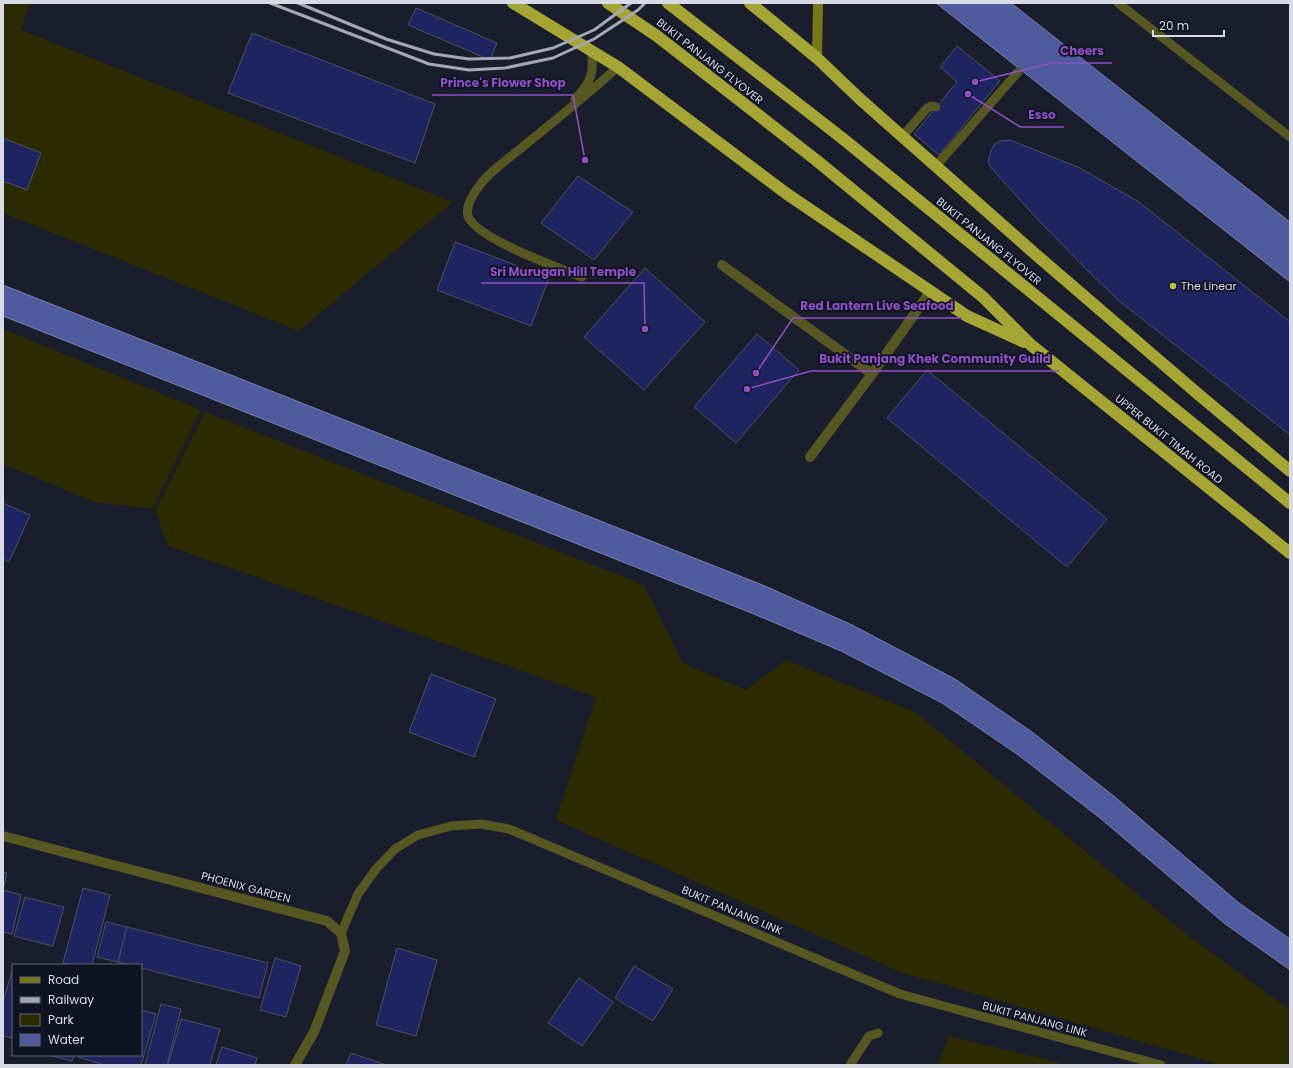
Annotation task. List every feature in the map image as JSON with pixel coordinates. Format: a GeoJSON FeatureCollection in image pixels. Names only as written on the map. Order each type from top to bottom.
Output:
{"type":"FeatureCollection","features":[{"type":"Feature","properties":{"kind":"highway"},"geometry":{"type":"LineString","coordinates":[[513,3],[618,67],[786,194],[930,292],[967,316],[1031,345]]}},
{"type":"Feature","properties":{"kind":"highway","name":"BUKIT PANJANG FLYOVER"},"geometry":{"type":"LineString","coordinates":[[608,3],[657,36],[816,160],[983,297],[1031,345]]}},
{"type":"Feature","properties":{"kind":"highway","name":"BUKIT PANJANG FLYOVER"},"geometry":{"type":"LineString","coordinates":[[668,3],[842,138],[1290,503]]}},
{"type":"Feature","properties":{"kind":"highway"},"geometry":{"type":"LineString","coordinates":[[750,3],[817,58],[861,100],[1034,253],[1290,471]]}},
{"type":"Feature","properties":{"kind":"highway","name":"UPPER BUKIT TIMAH ROAD"},"geometry":{"type":"LineString","coordinates":[[1031,345],[1290,553]]}},
{"type":"Feature","properties":{"kind":"main road"},"geometry":{"type":"LineString","coordinates":[[817,58],[818,3]]}},
{"type":"Feature","properties":{"kind":"street"},"geometry":{"type":"LineString","coordinates":[[722,265],[872,374]]}},
{"type":"Feature","properties":{"kind":"street"},"geometry":{"type":"LineString","coordinates":[[810,457],[872,374],[930,292]]}},
{"type":"Feature","properties":{"kind":"street","name":"PHOENIX GARDEN"},"geometry":{"type":"LineString","coordinates":[[3,836],[327,921],[341,933]]}},
{"type":"Feature","properties":{"kind":"street"},"geometry":{"type":"LineString","coordinates":[[295,1065],[314,1032],[346,951],[341,933]]}},
{"type":"Feature","properties":{"kind":"lane"},"geometry":{"type":"LineString","coordinates":[[1118,3],[1290,137]]}},
{"type":"Feature","properties":{"kind":"lane"},"geometry":{"type":"LineString","coordinates":[[552,123],[583,91],[587,84],[593,69],[591,50]]}},
{"type":"Feature","properties":{"kind":"lane"},"geometry":{"type":"LineString","coordinates":[[582,277],[500,242],[476,227],[468,216],[468,205],[484,180],[588,94],[618,67]]}},
{"type":"Feature","properties":{"kind":"lane"},"geometry":{"type":"LineString","coordinates":[[936,166],[964,130],[1018,72]]}},
{"type":"Feature","properties":{"kind":"lane"},"geometry":{"type":"LineString","coordinates":[[903,136],[927,108],[932,106],[936,107]]}},
{"type":"Feature","properties":{"kind":"lane","name":"BUKIT PANJANG LINK"},"geometry":{"type":"LineString","coordinates":[[341,933],[358,894],[376,869],[395,849],[418,835],[451,826],[481,824],[509,829],[900,994],[1161,1065]]}},
{"type":"Feature","properties":{"kind":"lane"},"geometry":{"type":"LineString","coordinates":[[850,1065],[869,1036],[878,1033]]}},
{"type":"Feature","properties":{"kind":"green space"},"geometry":{"type":"Polygon","coordinates":[[[3,3],[30,3],[21,30],[453,202],[299,331],[3,213],[3,3]]]}},
{"type":"Feature","properties":{"kind":"green space"},"geometry":{"type":"Polygon","coordinates":[[[3,329],[201,410],[152,509],[94,502],[3,464],[3,329]]]}},
{"type":"Feature","properties":{"kind":"green space"},"geometry":{"type":"Polygon","coordinates":[[[205,412],[644,585],[683,663],[746,690],[786,660],[915,712],[1190,937],[1290,1010],[1290,1065],[1222,1065],[903,973],[556,820],[596,697],[168,546],[155,510],[205,412]]]}},
{"type":"Feature","properties":{"kind":"green space"},"geometry":{"type":"Polygon","coordinates":[[[949,1036],[1069,1065],[940,1065],[938,1064],[949,1036]]]}},
{"type":"Feature","properties":{"kind":"water"},"geometry":{"type":"Polygon","coordinates":[[[936,3],[1011,3],[1290,222],[1290,282],[936,3]]]}},
{"type":"Feature","properties":{"kind":"water"},"geometry":{"type":"Polygon","coordinates":[[[3,285],[765,586],[852,625],[955,679],[1032,732],[1115,797],[1239,903],[1290,939],[1290,970],[1224,923],[1100,818],[1017,754],[942,703],[841,651],[754,614],[3,316],[3,285]]]}},
{"type":"Feature","properties":{"kind":"building"},"geometry":{"type":"Polygon","coordinates":[[[416,8],[497,43],[490,60],[408,25],[416,8]]]}},
{"type":"Feature","properties":{"kind":"building"},"geometry":{"type":"Polygon","coordinates":[[[252,33],[435,104],[415,163],[228,93],[252,33]]]}},
{"type":"Feature","properties":{"kind":"building"},"geometry":{"type":"Polygon","coordinates":[[[957,46],[1000,81],[939,155],[914,134],[957,82],[940,67],[957,46]]]}},
{"type":"Feature","properties":{"kind":"building"},"geometry":{"type":"Polygon","coordinates":[[[3,138],[41,153],[27,190],[3,181],[3,138]]]}},
{"type":"Feature","properties":{"kind":"building","name":"The Linear"},"geometry":{"type":"Polygon","coordinates":[[[1010,140],[1080,168],[1139,202],[1290,322],[1290,435],[1118,300],[1040,222],[988,163],[991,150],[995,144],[1000,141],[1010,140]]]}},
{"type":"Feature","properties":{"kind":"building"},"geometry":{"type":"Polygon","coordinates":[[[578,176],[633,212],[594,260],[541,223],[578,176]]]}},
{"type":"Feature","properties":{"kind":"building"},"geometry":{"type":"Polygon","coordinates":[[[455,242],[549,278],[531,326],[437,290],[455,242]]]}},
{"type":"Feature","properties":{"kind":"building"},"geometry":{"type":"Polygon","coordinates":[[[645,268],[705,322],[644,390],[584,337],[645,268]]]}},
{"type":"Feature","properties":{"kind":"building"},"geometry":{"type":"Polygon","coordinates":[[[757,334],[799,370],[736,443],[694,407],[757,334]]]}},
{"type":"Feature","properties":{"kind":"building"},"geometry":{"type":"Polygon","coordinates":[[[927,370],[1107,519],[1067,567],[887,418],[927,370]]]}},
{"type":"Feature","properties":{"kind":"building"},"geometry":{"type":"Polygon","coordinates":[[[3,503],[30,515],[9,562],[3,559],[3,503]]]}},
{"type":"Feature","properties":{"kind":"building"},"geometry":{"type":"Polygon","coordinates":[[[431,674],[496,699],[474,757],[409,732],[431,674]]]}},
{"type":"Feature","properties":{"kind":"building"},"geometry":{"type":"Polygon","coordinates":[[[3,872],[7,873],[3,890],[3,872]]]}},
{"type":"Feature","properties":{"kind":"building"},"geometry":{"type":"Polygon","coordinates":[[[83,888],[110,895],[92,964],[63,963],[83,888]]]}},
{"type":"Feature","properties":{"kind":"building"},"geometry":{"type":"Polygon","coordinates":[[[3,890],[21,895],[12,934],[3,932],[3,890]]]}},
{"type":"Feature","properties":{"kind":"building"},"geometry":{"type":"Polygon","coordinates":[[[25,897],[64,907],[53,946],[14,936],[25,897]]]}},
{"type":"Feature","properties":{"kind":"building"},"geometry":{"type":"Polygon","coordinates":[[[106,922],[127,927],[118,962],[97,957],[106,922]]]}},
{"type":"Feature","properties":{"kind":"building"},"geometry":{"type":"Polygon","coordinates":[[[127,927],[268,963],[259,998],[142,968],[142,964],[126,964],[118,962],[127,927]]]}},
{"type":"Feature","properties":{"kind":"building"},"geometry":{"type":"Polygon","coordinates":[[[397,948],[437,960],[416,1036],[376,1025],[397,948]]]}},
{"type":"Feature","properties":{"kind":"building"},"geometry":{"type":"Polygon","coordinates":[[[275,958],[301,966],[286,1017],[260,1010],[275,958]]]}},
{"type":"Feature","properties":{"kind":"building"},"geometry":{"type":"Polygon","coordinates":[[[634,966],[673,989],[653,1021],[615,998],[634,966]]]}},
{"type":"Feature","properties":{"kind":"building"},"geometry":{"type":"Polygon","coordinates":[[[12,971],[12,1038],[3,1036],[3,1002],[12,971]]]}},
{"type":"Feature","properties":{"kind":"building"},"geometry":{"type":"Polygon","coordinates":[[[579,978],[613,1002],[582,1046],[548,1023],[579,978]]]}},
{"type":"Feature","properties":{"kind":"building"},"geometry":{"type":"Polygon","coordinates":[[[161,1004],[181,1009],[167,1065],[145,1065],[161,1004]]]}},
{"type":"Feature","properties":{"kind":"building"},"geometry":{"type":"Polygon","coordinates":[[[142,1010],[156,1014],[141,1065],[105,1065],[78,1057],[142,1056],[142,1010]]]}},
{"type":"Feature","properties":{"kind":"building"},"geometry":{"type":"Polygon","coordinates":[[[181,1019],[220,1029],[210,1065],[168,1065],[181,1019]]]}},
{"type":"Feature","properties":{"kind":"building"},"geometry":{"type":"Polygon","coordinates":[[[222,1047],[257,1058],[255,1065],[216,1065],[222,1047]]]}},
{"type":"Feature","properties":{"kind":"building"},"geometry":{"type":"Polygon","coordinates":[[[351,1053],[386,1065],[346,1065],[351,1053]]]}},
{"type":"Feature","properties":{"kind":"building"},"geometry":{"type":"Polygon","coordinates":[[[53,1056],[74,1056],[72,1061],[53,1056]]]}},
{"type":"Feature","properties":{"kind":"railway"},"geometry":{"type":"LineString","coordinates":[[270,3],[429,64],[469,70],[505,68],[553,58],[594,39],[638,10],[645,3]]}},
{"type":"Feature","properties":{"kind":"railway"},"geometry":{"type":"LineString","coordinates":[[298,3],[386,39],[434,54],[469,59],[510,58],[553,48],[594,30],[631,3]]}},
{"type":"Feature","properties":{"kind":"place","name":"Cheers"},"geometry":{"type":"Point","coordinates":[975,82]}},
{"type":"Feature","properties":{"kind":"place","name":"Esso"},"geometry":{"type":"Point","coordinates":[968,94]}},
{"type":"Feature","properties":{"kind":"place","name":"Prince's Flower Shop"},"geometry":{"type":"Point","coordinates":[585,160]}},
{"type":"Feature","properties":{"kind":"place","name":"The Linear"},"geometry":{"type":"Point","coordinates":[1173,286]}},
{"type":"Feature","properties":{"kind":"place","name":"Sri Murugan Hill Temple"},"geometry":{"type":"Point","coordinates":[645,329]}},
{"type":"Feature","properties":{"kind":"place","name":"Red Lantern Live Seafood"},"geometry":{"type":"Point","coordinates":[756,373]}},
{"type":"Feature","properties":{"kind":"place","name":"Bukit Panjang Khek Community Guild"},"geometry":{"type":"Point","coordinates":[747,389]}}]}
